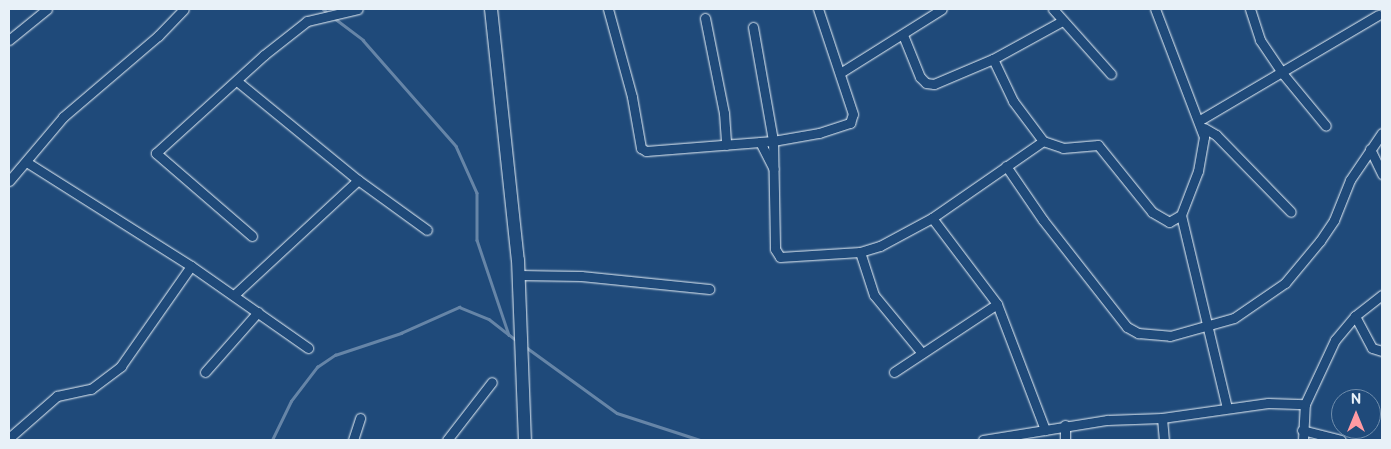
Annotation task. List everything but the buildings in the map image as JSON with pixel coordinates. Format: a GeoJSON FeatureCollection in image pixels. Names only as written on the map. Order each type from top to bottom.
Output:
{"type":"FeatureCollection","features":[{"type":"Feature","properties":{"kind":"street"},"geometry":{"type":"LineString","coordinates":[[32,9],[39,16]]}},
{"type":"Feature","properties":{"kind":"street"},"geometry":{"type":"LineString","coordinates":[[9,40],[47,9]]}},
{"type":"Feature","properties":{"kind":"street"},"geometry":{"type":"LineString","coordinates":[[9,181],[28,163],[63,117],[158,36],[184,9]]}},
{"type":"Feature","properties":{"kind":"street"},"geometry":{"type":"LineString","coordinates":[[252,236],[156,153],[308,21],[358,9]]}},
{"type":"Feature","properties":{"kind":"street"},"geometry":{"type":"LineString","coordinates":[[491,9],[519,275],[526,440]]}},
{"type":"Feature","properties":{"kind":"street"},"geometry":{"type":"LineString","coordinates":[[608,9],[643,150],[773,141],[819,133],[850,123],[853,114],[818,9]]}},
{"type":"Feature","properties":{"kind":"street"},"geometry":{"type":"LineString","coordinates":[[840,74],[942,9]]}},
{"type":"Feature","properties":{"kind":"street"},"geometry":{"type":"LineString","coordinates":[[1053,9],[1111,74]]}},
{"type":"Feature","properties":{"kind":"street"},"geometry":{"type":"LineString","coordinates":[[1155,9],[1202,124],[1204,145],[1198,171],[1181,215],[1209,326],[1227,408]]}},
{"type":"Feature","properties":{"kind":"street"},"geometry":{"type":"LineString","coordinates":[[1250,9],[1260,40],[1283,74],[1326,126]]}},
{"type":"Feature","properties":{"kind":"street"},"geometry":{"type":"LineString","coordinates":[[1202,124],[1378,16]]}},
{"type":"Feature","properties":{"kind":"street"},"geometry":{"type":"LineString","coordinates":[[705,18],[724,113],[726,144]]}},
{"type":"Feature","properties":{"kind":"street"},"geometry":{"type":"LineString","coordinates":[[903,35],[926,83],[934,84],[993,59],[1062,21]]}},
{"type":"Feature","properties":{"kind":"street"},"geometry":{"type":"LineString","coordinates":[[753,27],[773,141],[777,255],[860,252],[880,246],[932,218],[1044,141]]}},
{"type":"Feature","properties":{"kind":"street"},"geometry":{"type":"LineString","coordinates":[[993,59],[1014,101],[1044,141],[1064,148],[1098,145],[1152,212],[1169,222],[1181,215]]}},
{"type":"Feature","properties":{"kind":"street"},"geometry":{"type":"LineString","coordinates":[[237,81],[358,180],[427,230]]}},
{"type":"Feature","properties":{"kind":"street"},"geometry":{"type":"LineString","coordinates":[[1202,124],[1216,135],[1291,212]]}},
{"type":"Feature","properties":{"kind":"street"},"geometry":{"type":"LineString","coordinates":[[1006,166],[1043,220],[1127,327],[1138,333],[1170,336],[1234,318],[1285,283],[1334,220],[1350,180],[1382,133]]}},
{"type":"Feature","properties":{"kind":"street"},"geometry":{"type":"LineString","coordinates":[[760,142],[775,172]]}},
{"type":"Feature","properties":{"kind":"street"},"geometry":{"type":"LineString","coordinates":[[1370,149],[1382,174]]}},
{"type":"Feature","properties":{"kind":"street"},"geometry":{"type":"LineString","coordinates":[[28,163],[191,266],[308,348]]}},
{"type":"Feature","properties":{"kind":"street"},"geometry":{"type":"LineString","coordinates":[[234,295],[358,180]]}},
{"type":"Feature","properties":{"kind":"street"},"geometry":{"type":"LineString","coordinates":[[932,218],[997,304],[1045,430]]}},
{"type":"Feature","properties":{"kind":"street"},"geometry":{"type":"LineString","coordinates":[[860,252],[874,294],[922,354]]}},
{"type":"Feature","properties":{"kind":"street"},"geometry":{"type":"LineString","coordinates":[[9,438],[56,396],[91,389],[121,366],[191,266]]}},
{"type":"Feature","properties":{"kind":"street"},"geometry":{"type":"LineString","coordinates":[[519,275],[581,276],[709,289]]}},
{"type":"Feature","properties":{"kind":"street"},"geometry":{"type":"LineString","coordinates":[[1303,440],[1304,404],[1335,340],[1355,316],[1382,295]]}},
{"type":"Feature","properties":{"kind":"street"},"geometry":{"type":"LineString","coordinates":[[894,372],[997,304]]}},
{"type":"Feature","properties":{"kind":"street"},"geometry":{"type":"LineString","coordinates":[[205,372],[258,312]]}},
{"type":"Feature","properties":{"kind":"street"},"geometry":{"type":"LineString","coordinates":[[1355,316],[1372,348],[1382,351]]}},
{"type":"Feature","properties":{"kind":"street"},"geometry":{"type":"LineString","coordinates":[[447,440],[492,382]]}},
{"type":"Feature","properties":{"kind":"street"},"geometry":{"type":"LineString","coordinates":[[983,440],[1066,425],[1162,418],[1227,408],[1304,404]]}},
{"type":"Feature","properties":{"kind":"street"},"geometry":{"type":"LineString","coordinates":[[353,440],[360,418]]}},
{"type":"Feature","properties":{"kind":"street"},"geometry":{"type":"LineString","coordinates":[[1162,418],[1164,440]]}},
{"type":"Feature","properties":{"kind":"street"},"geometry":{"type":"LineString","coordinates":[[1064,440],[1066,425]]}},
{"type":"Feature","properties":{"kind":"street"},"geometry":{"type":"LineString","coordinates":[[1302,430],[1341,440]]}},
{"type":"Feature","properties":{"kind":"waterway"},"geometry":{"type":"LineString","coordinates":[[323,9],[329,14]]}},
{"type":"Feature","properties":{"kind":"waterway"},"geometry":{"type":"LineString","coordinates":[[333,17],[363,40],[456,146],[477,193],[477,240],[509,335]]}},
{"type":"Feature","properties":{"kind":"waterway"},"geometry":{"type":"LineString","coordinates":[[272,440],[291,401],[317,367],[335,355],[401,333],[459,307],[489,319],[517,341]]}},
{"type":"Feature","properties":{"kind":"waterway"},"geometry":{"type":"LineString","coordinates":[[526,347],[617,413],[700,440]]}}]}
